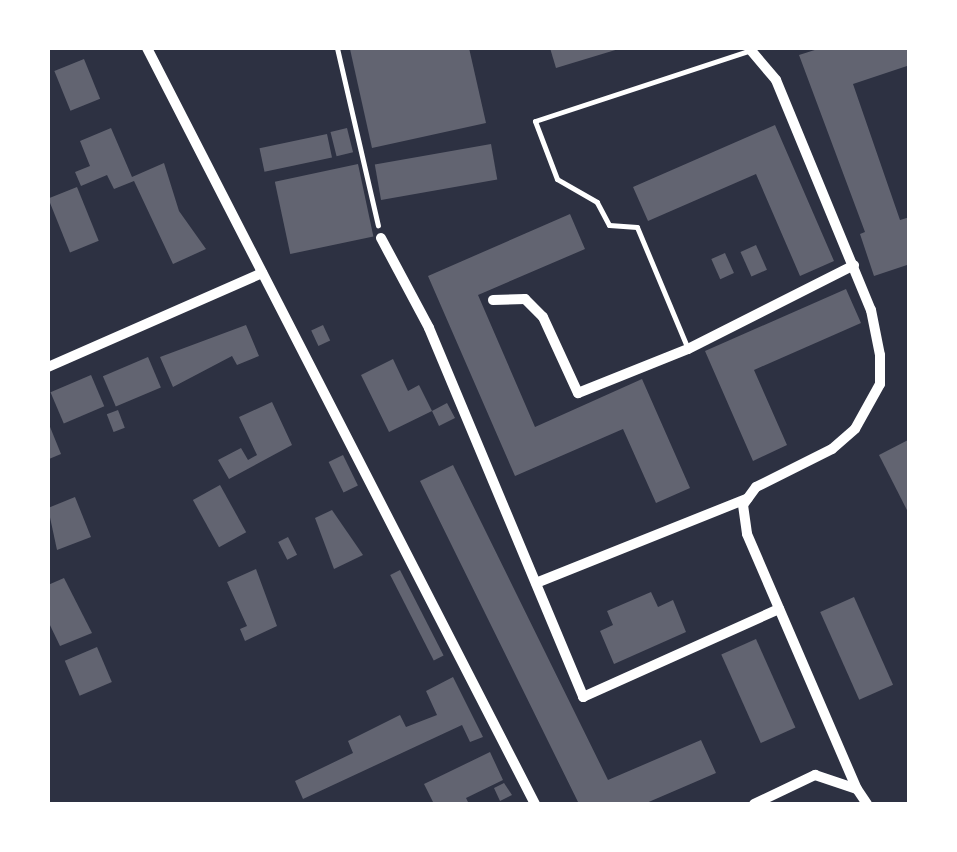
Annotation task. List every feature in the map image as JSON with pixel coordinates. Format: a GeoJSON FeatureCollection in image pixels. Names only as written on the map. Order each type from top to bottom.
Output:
{"type":"FeatureCollection","features":[{"type":"Feature","properties":{"kind":"street"},"geometry":{"type":"LineString","coordinates":[[148,48],[535,804]]}},
{"type":"Feature","properties":{"kind":"street"},"geometry":{"type":"LineString","coordinates":[[750,49],[776,80],[854,266],[880,355],[880,384],[870,408],[832,449],[756,487],[742,505],[748,534],[779,609],[867,804]]}},
{"type":"Feature","properties":{"kind":"street"},"geometry":{"type":"LineString","coordinates":[[381,238],[429,328],[583,697],[779,609]]}},
{"type":"Feature","properties":{"kind":"street"},"geometry":{"type":"LineString","coordinates":[[494,300],[525,300],[544,316],[578,393],[688,348],[854,266]]}},
{"type":"Feature","properties":{"kind":"street"},"geometry":{"type":"LineString","coordinates":[[48,367],[262,273]]}},
{"type":"Feature","properties":{"kind":"street"},"geometry":{"type":"LineString","coordinates":[[536,584],[748,498]]}},
{"type":"Feature","properties":{"kind":"street"},"geometry":{"type":"LineString","coordinates":[[754,804],[815,776],[857,789]]}},
{"type":"Feature","properties":{"kind":"lane"},"geometry":{"type":"LineString","coordinates":[[688,348],[637,227],[609,224],[597,202],[557,178],[535,122],[750,49]]}},
{"type":"Feature","properties":{"kind":"path"},"geometry":{"type":"LineString","coordinates":[[336,48],[381,238]]}},
{"type":"Feature","properties":{"kind":"building"},"geometry":{"type":"Polygon","coordinates":[[[469,48],[486,123],[372,148],[350,49],[469,48]]]}},
{"type":"Feature","properties":{"kind":"building"},"geometry":{"type":"Polygon","coordinates":[[[550,48],[622,48],[556,68],[550,48]]]}},
{"type":"Feature","properties":{"kind":"building"},"geometry":{"type":"Polygon","coordinates":[[[821,48],[910,48],[910,65],[853,84],[900,220],[910,217],[910,264],[874,276],[860,234],[865,232],[799,55],[821,48]]]}},
{"type":"Feature","properties":{"kind":"building"},"geometry":{"type":"Polygon","coordinates":[[[84,59],[100,99],[70,111],[54,71],[84,59]]]}},
{"type":"Feature","properties":{"kind":"building"},"geometry":{"type":"Polygon","coordinates":[[[775,125],[834,261],[800,276],[756,174],[648,221],[633,187],[775,125]]]}},
{"type":"Feature","properties":{"kind":"building"},"geometry":{"type":"Polygon","coordinates":[[[111,128],[132,177],[164,163],[179,211],[206,249],[173,264],[134,181],[114,189],[107,175],[81,186],[75,172],[90,166],[80,141],[111,128]]]}},
{"type":"Feature","properties":{"kind":"building"},"geometry":{"type":"Polygon","coordinates":[[[347,128],[353,152],[337,156],[331,132],[347,128]]]}},
{"type":"Feature","properties":{"kind":"building"},"geometry":{"type":"Polygon","coordinates":[[[327,134],[332,157],[264,172],[260,148],[327,134]]]}},
{"type":"Feature","properties":{"kind":"building"},"geometry":{"type":"Polygon","coordinates":[[[491,144],[497,179],[381,200],[375,164],[491,144]]]}},
{"type":"Feature","properties":{"kind":"building"},"geometry":{"type":"Polygon","coordinates":[[[358,164],[373,236],[290,254],[275,182],[358,164]]]}},
{"type":"Feature","properties":{"kind":"building"},"geometry":{"type":"Polygon","coordinates":[[[77,187],[99,241],[70,252],[48,199],[77,187]]]}},
{"type":"Feature","properties":{"kind":"building"},"geometry":{"type":"Polygon","coordinates":[[[570,214],[585,249],[478,295],[535,427],[642,379],[690,488],[656,503],[623,429],[515,476],[428,276],[570,214]]]}},
{"type":"Feature","properties":{"kind":"building"},"geometry":{"type":"Polygon","coordinates":[[[756,245],[767,270],[751,277],[740,252],[756,245]]]}},
{"type":"Feature","properties":{"kind":"building"},"geometry":{"type":"Polygon","coordinates":[[[725,253],[734,273],[720,279],[711,259],[725,253]]]}},
{"type":"Feature","properties":{"kind":"building"},"geometry":{"type":"Polygon","coordinates":[[[846,289],[861,323],[754,370],[787,445],[753,461],[705,351],[846,289]]]}},
{"type":"Feature","properties":{"kind":"building"},"geometry":{"type":"Polygon","coordinates":[[[246,325],[259,356],[237,365],[232,356],[173,387],[160,357],[246,325]]]}},
{"type":"Feature","properties":{"kind":"building"},"geometry":{"type":"Polygon","coordinates":[[[323,325],[330,340],[318,346],[311,330],[323,325]]]}},
{"type":"Feature","properties":{"kind":"building"},"geometry":{"type":"Polygon","coordinates":[[[148,357],[161,387],[116,407],[103,376],[148,357]]]}},
{"type":"Feature","properties":{"kind":"building"},"geometry":{"type":"Polygon","coordinates":[[[393,359],[408,391],[419,385],[432,411],[389,432],[361,375],[393,359]]]}},
{"type":"Feature","properties":{"kind":"building"},"geometry":{"type":"Polygon","coordinates":[[[91,375],[104,406],[64,423],[50,392],[91,375]]]}},
{"type":"Feature","properties":{"kind":"building"},"geometry":{"type":"Polygon","coordinates":[[[272,402],[292,445],[229,479],[218,460],[241,448],[248,460],[257,455],[239,417],[272,402]]]}},
{"type":"Feature","properties":{"kind":"building"},"geometry":{"type":"Polygon","coordinates":[[[447,403],[455,418],[439,426],[432,411],[447,403]]]}},
{"type":"Feature","properties":{"kind":"building"},"geometry":{"type":"Polygon","coordinates":[[[118,410],[125,428],[114,432],[107,414],[118,410]]]}},
{"type":"Feature","properties":{"kind":"building"},"geometry":{"type":"Polygon","coordinates":[[[48,422],[61,454],[49,459],[48,455],[48,422]]]}},
{"type":"Feature","properties":{"kind":"building"},"geometry":{"type":"Polygon","coordinates":[[[910,439],[910,516],[879,455],[910,439]]]}},
{"type":"Feature","properties":{"kind":"building"},"geometry":{"type":"Polygon","coordinates":[[[343,455],[358,486],[344,493],[329,462],[343,455]]]}},
{"type":"Feature","properties":{"kind":"building"},"geometry":{"type":"Polygon","coordinates":[[[453,465],[608,780],[701,740],[716,773],[644,804],[579,804],[420,481],[453,465]]]}},
{"type":"Feature","properties":{"kind":"building"},"geometry":{"type":"Polygon","coordinates":[[[220,485],[246,532],[219,547],[193,500],[220,485]]]}},
{"type":"Feature","properties":{"kind":"building"},"geometry":{"type":"Polygon","coordinates":[[[75,497],[91,537],[57,550],[48,508],[75,497]]]}},
{"type":"Feature","properties":{"kind":"building"},"geometry":{"type":"Polygon","coordinates":[[[332,510],[363,555],[334,569],[315,518],[332,510]]]}},
{"type":"Feature","properties":{"kind":"building"},"geometry":{"type":"Polygon","coordinates":[[[288,537],[297,555],[287,560],[278,542],[288,537]]]}},
{"type":"Feature","properties":{"kind":"building"},"geometry":{"type":"Polygon","coordinates":[[[256,569],[277,626],[245,641],[240,629],[247,626],[227,582],[256,569]]]}},
{"type":"Feature","properties":{"kind":"building"},"geometry":{"type":"Polygon","coordinates":[[[400,570],[444,656],[434,661],[390,575],[400,570]]]}},
{"type":"Feature","properties":{"kind":"building"},"geometry":{"type":"Polygon","coordinates":[[[64,578],[92,633],[60,646],[48,621],[48,585],[64,578]]]}},
{"type":"Feature","properties":{"kind":"building"},"geometry":{"type":"Polygon","coordinates":[[[651,592],[658,607],[673,600],[686,632],[614,664],[600,631],[613,625],[607,611],[651,592]]]}},
{"type":"Feature","properties":{"kind":"building"},"geometry":{"type":"Polygon","coordinates":[[[854,597],[893,685],[859,700],[820,612],[854,597]]]}},
{"type":"Feature","properties":{"kind":"building"},"geometry":{"type":"Polygon","coordinates":[[[756,639],[795,728],[761,743],[721,654],[756,639]]]}},
{"type":"Feature","properties":{"kind":"building"},"geometry":{"type":"Polygon","coordinates":[[[97,647],[112,682],[80,696],[65,661],[97,647]]]}},
{"type":"Feature","properties":{"kind":"building"},"geometry":{"type":"Polygon","coordinates":[[[453,677],[483,737],[470,742],[462,725],[303,799],[295,781],[353,753],[348,741],[400,715],[406,727],[437,715],[426,691],[453,677]]]}},
{"type":"Feature","properties":{"kind":"building"},"geometry":{"type":"Polygon","coordinates":[[[490,752],[503,780],[466,798],[469,804],[434,804],[424,784],[490,752]]]}},
{"type":"Feature","properties":{"kind":"building"},"geometry":{"type":"Polygon","coordinates":[[[504,783],[512,795],[500,801],[494,788],[504,783]]]}}]}
